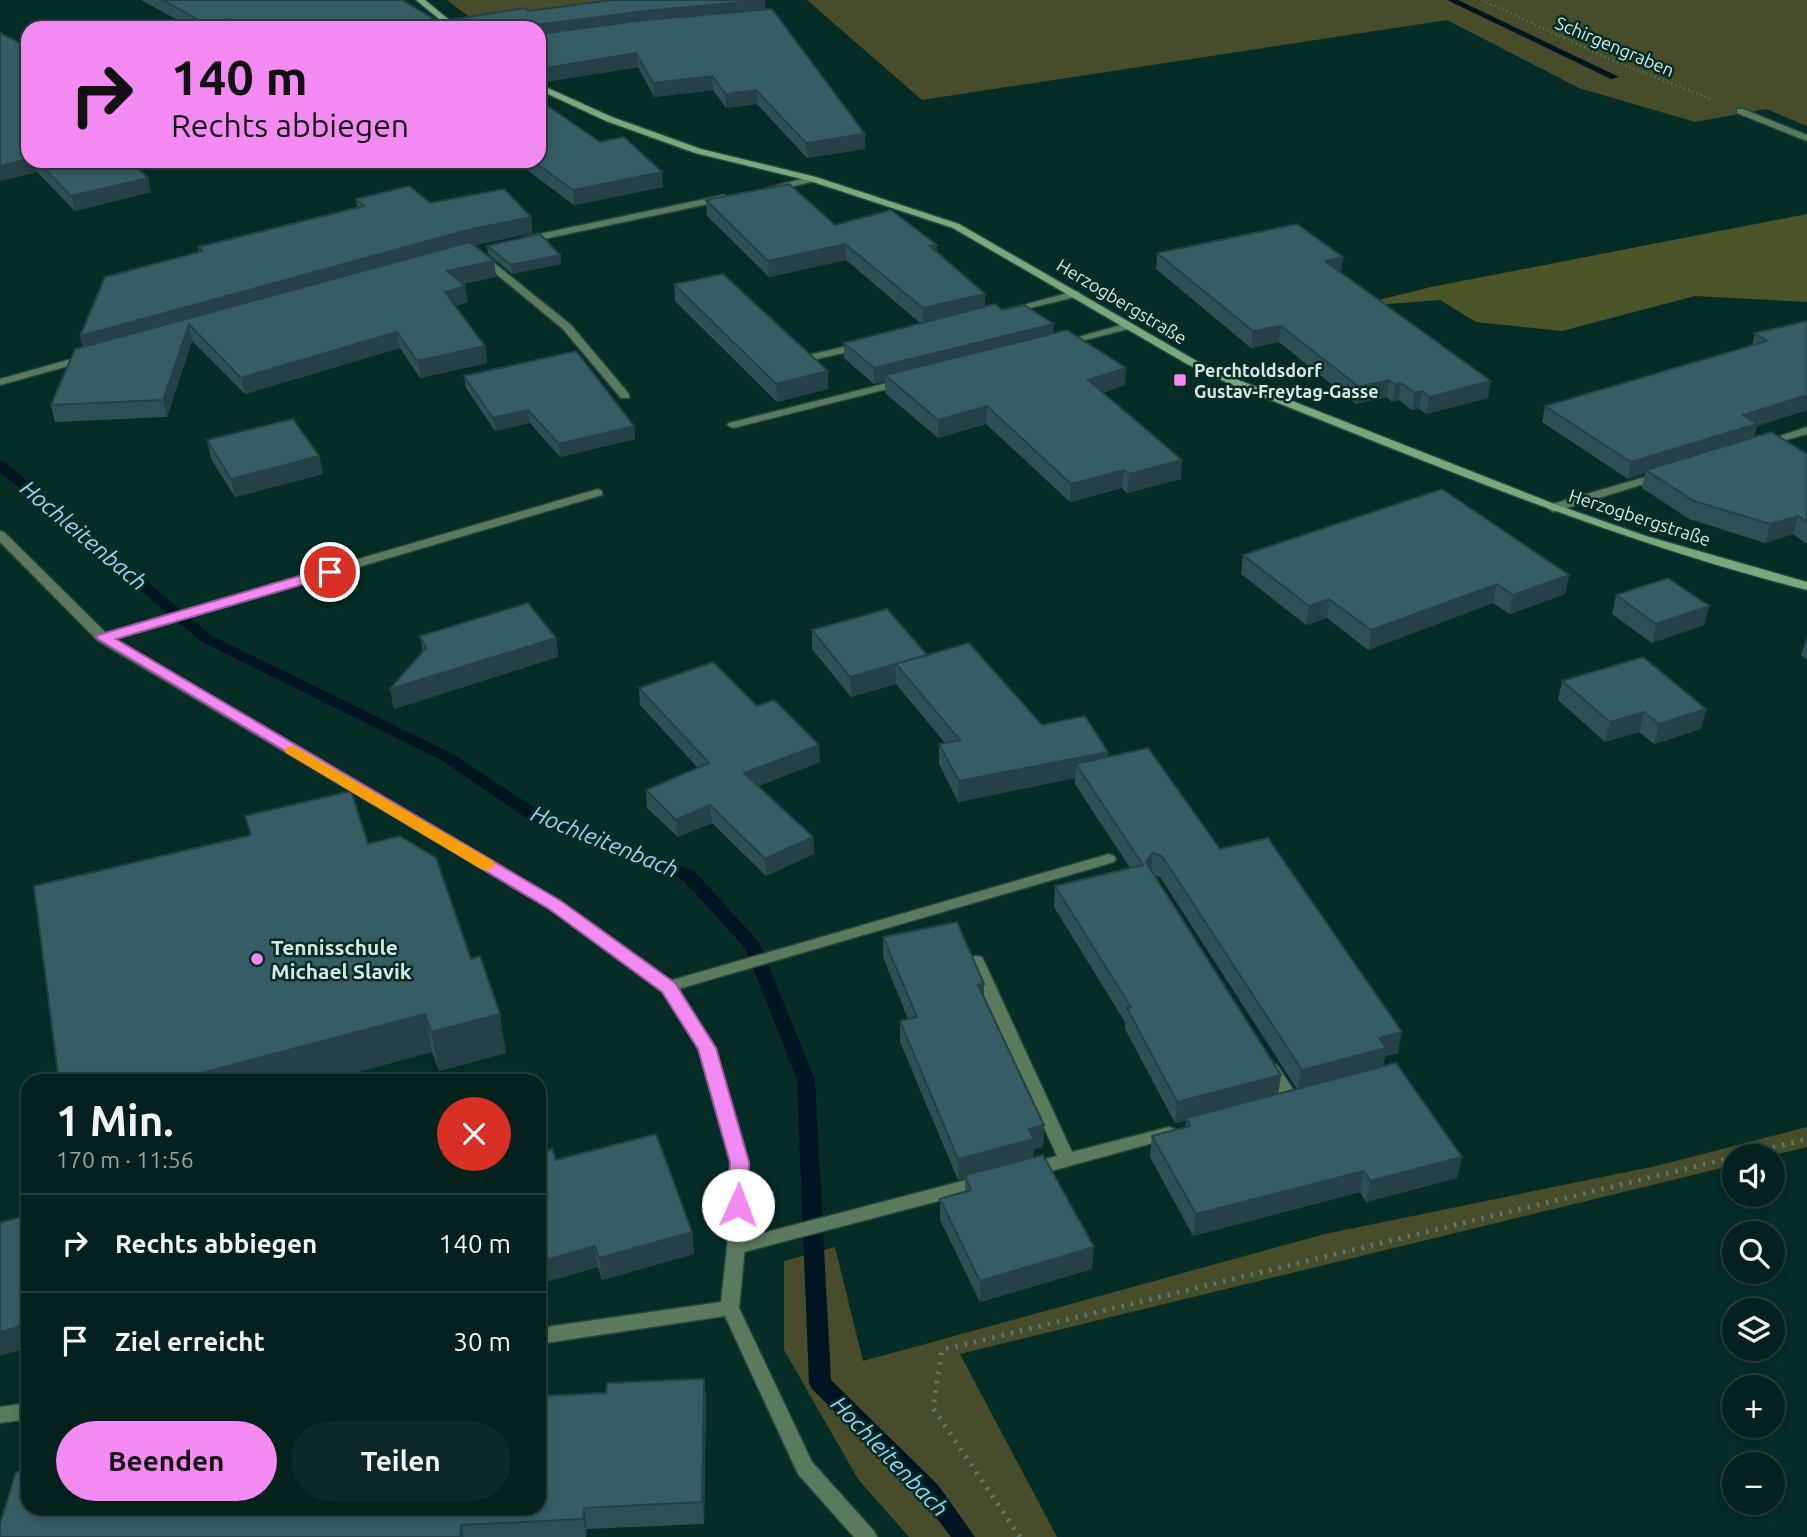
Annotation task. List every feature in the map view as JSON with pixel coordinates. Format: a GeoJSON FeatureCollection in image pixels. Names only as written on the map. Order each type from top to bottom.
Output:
{"type":"FeatureCollection","features":[{"type":"Feature","properties":{"kind":"main road"},"geometry":{"type":"LineString","coordinates":[[420,0],[446,21]]}},
{"type":"Feature","properties":{"kind":"main road","name":"Herzogbergstraße"},"geometry":{"type":"LineString","coordinates":[[546,90],[609,119],[698,151],[813,179],[956,226],[1191,362],[1244,386],[1553,508],[1643,539],[1807,586]]}},
{"type":"Feature","properties":{"kind":"street"},"geometry":{"type":"LineString","coordinates":[[1740,111],[1807,138]]}},
{"type":"Feature","properties":{"kind":"street"},"geometry":{"type":"LineString","coordinates":[[759,191],[813,179]]}},
{"type":"Feature","properties":{"kind":"street"},"geometry":{"type":"LineString","coordinates":[[515,242],[732,197]]}},
{"type":"Feature","properties":{"kind":"street"},"geometry":{"type":"LineString","coordinates":[[488,248],[474,251],[567,327],[625,396]]}},
{"type":"Feature","properties":{"kind":"street"},"geometry":{"type":"LineString","coordinates":[[995,313],[1075,294]]}},
{"type":"Feature","properties":{"kind":"street"},"geometry":{"type":"LineString","coordinates":[[1049,346],[1128,326]]}},
{"type":"Feature","properties":{"kind":"street"},"geometry":{"type":"LineString","coordinates":[[808,358],[874,342]]}},
{"type":"Feature","properties":{"kind":"street"},"geometry":{"type":"LineString","coordinates":[[0,382],[92,356]]}},
{"type":"Feature","properties":{"kind":"street"},"geometry":{"type":"LineString","coordinates":[[733,425],[918,379]]}},
{"type":"Feature","properties":{"kind":"street"},"geometry":{"type":"LineString","coordinates":[[1756,446],[1807,430]]}},
{"type":"Feature","properties":{"kind":"street"},"geometry":{"type":"LineString","coordinates":[[1553,508],[1666,474]]}},
{"type":"Feature","properties":{"kind":"street"},"geometry":{"type":"LineString","coordinates":[[103,638],[598,493]]}},
{"type":"Feature","properties":{"kind":"street"},"geometry":{"type":"LineString","coordinates":[[0,535],[103,638],[555,905],[668,988],[707,1048],[739,1162],[736,1247],[730,1308],[805,1468],[867,1537]]}},
{"type":"Feature","properties":{"kind":"street"},"geometry":{"type":"LineString","coordinates":[[668,988],[1109,859]]}},
{"type":"Feature","properties":{"kind":"street"},"geometry":{"type":"LineString","coordinates":[[976,961],[1067,1160]]}},
{"type":"Feature","properties":{"kind":"street"},"geometry":{"type":"LineString","coordinates":[[1262,1055],[1291,1101]]}},
{"type":"Feature","properties":{"kind":"street"},"geometry":{"type":"LineString","coordinates":[[736,1247],[1186,1129]]}},
{"type":"Feature","properties":{"kind":"street"},"geometry":{"type":"LineString","coordinates":[[546,1335],[730,1308]]}},
{"type":"Feature","properties":{"kind":"street"},"geometry":{"type":"LineString","coordinates":[[0,1415],[21,1412]]}},
{"type":"Feature","properties":{"kind":"path","name":"Schirgengraben"},"geometry":{"type":"LineString","coordinates":[[1482,0],[1609,60],[1740,111]]}},
{"type":"Feature","properties":{"kind":"path"},"geometry":{"type":"LineString","coordinates":[[1785,1144],[1807,1139]]}},
{"type":"Feature","properties":{"kind":"path"},"geometry":{"type":"LineString","coordinates":[[1020,1537],[933,1408],[942,1350],[1722,1160]]}},
{"type":"Feature","properties":{"kind":"green space"},"geometry":{"type":"Polygon","coordinates":[[[447,0],[694,0],[514,21],[475,21],[447,0]]]}},
{"type":"Feature","properties":{"kind":"green space"},"geometry":{"type":"Polygon","coordinates":[[[807,0],[1807,0],[1807,126],[1766,109],[1695,122],[1579,88],[1447,20],[922,100],[807,0]]]}},
{"type":"Feature","properties":{"kind":"green space"},"geometry":{"type":"Polygon","coordinates":[[[1807,214],[1807,302],[1695,296],[1562,331],[1476,322],[1440,300],[1351,307],[1431,287],[1807,214]]]}},
{"type":"Feature","properties":{"kind":"green space"},"geometry":{"type":"Polygon","coordinates":[[[1807,1127],[1807,1147],[1785,1152],[1785,1144],[1741,1144],[1807,1127]]]}},
{"type":"Feature","properties":{"kind":"green space"},"geometry":{"type":"Polygon","coordinates":[[[1722,1149],[1722,1168],[960,1354],[1057,1537],[909,1537],[858,1479],[784,1350],[784,1261],[835,1247],[863,1361],[1325,1234],[1656,1166],[1722,1149]]]}},
{"type":"Feature","properties":{"kind":"building"},"geometry":{"type":"Polygon","coordinates":[[[163,0],[402,0],[437,21],[227,19],[201,21],[163,0]]]}},
{"type":"Feature","properties":{"kind":"building"},"geometry":{"type":"Polygon","coordinates":[[[612,0],[765,0],[546,24],[546,21],[445,21],[524,8],[529,11],[612,0]]]}},
{"type":"Feature","properties":{"kind":"building"},"geometry":{"type":"Polygon","coordinates":[[[772,9],[865,134],[806,143],[756,90],[726,94],[712,76],[653,83],[636,53],[546,68],[546,33],[645,20],[772,9]]]}},
{"type":"Feature","properties":{"kind":"building"},"geometry":{"type":"Polygon","coordinates":[[[0,33],[21,44],[21,161],[0,166],[0,33]]]}},
{"type":"Feature","properties":{"kind":"building"},"geometry":{"type":"Polygon","coordinates":[[[546,105],[600,142],[624,137],[662,172],[573,190],[543,168],[546,168],[546,105]]]}},
{"type":"Feature","properties":{"kind":"building"},"geometry":{"type":"Polygon","coordinates":[[[44,168],[137,168],[148,178],[71,196],[44,168]]]}},
{"type":"Feature","properties":{"kind":"building"},"geometry":{"type":"Polygon","coordinates":[[[789,184],[835,225],[891,210],[937,245],[930,246],[985,294],[923,308],[845,244],[768,261],[706,200],[789,184]]]}},
{"type":"Feature","properties":{"kind":"building"},"geometry":{"type":"Polygon","coordinates":[[[409,186],[430,203],[504,189],[531,217],[468,230],[80,336],[105,277],[203,251],[198,247],[364,206],[356,199],[409,186]]]}},
{"type":"Feature","properties":{"kind":"building"},"geometry":{"type":"Polygon","coordinates":[[[1297,224],[1343,257],[1325,261],[1491,381],[1429,397],[1422,391],[1415,393],[1401,383],[1395,385],[1389,380],[1359,387],[1281,326],[1253,331],[1157,253],[1297,224]]]}},
{"type":"Feature","properties":{"kind":"building"},"geometry":{"type":"Polygon","coordinates":[[[540,234],[560,255],[511,265],[487,246],[540,234]]]}},
{"type":"Feature","properties":{"kind":"building"},"geometry":{"type":"Polygon","coordinates":[[[470,242],[494,261],[447,271],[465,286],[445,292],[485,346],[417,361],[397,332],[241,378],[189,324],[163,400],[51,405],[75,349],[470,242]]]}},
{"type":"Feature","properties":{"kind":"building"},"geometry":{"type":"Polygon","coordinates":[[[723,274],[828,371],[776,384],[674,284],[723,274]]]}},
{"type":"Feature","properties":{"kind":"building"},"geometry":{"type":"Polygon","coordinates":[[[995,304],[1002,310],[1024,305],[1054,324],[874,368],[844,343],[995,304]]]}},
{"type":"Feature","properties":{"kind":"building"},"geometry":{"type":"Polygon","coordinates":[[[1807,321],[1807,395],[1743,415],[1757,424],[1631,462],[1545,406],[1767,341],[1755,333],[1807,321]]]}},
{"type":"Feature","properties":{"kind":"building"},"geometry":{"type":"Polygon","coordinates":[[[1067,330],[1126,368],[1088,380],[1182,460],[1129,474],[1124,470],[1071,484],[987,406],[938,420],[885,375],[1067,330]]]}},
{"type":"Feature","properties":{"kind":"building"},"geometry":{"type":"Polygon","coordinates":[[[576,351],[634,426],[559,444],[528,410],[493,418],[464,376],[576,351]]]}},
{"type":"Feature","properties":{"kind":"building"},"geometry":{"type":"Polygon","coordinates":[[[293,419],[319,456],[231,479],[207,440],[293,419]]]}},
{"type":"Feature","properties":{"kind":"building"},"geometry":{"type":"Polygon","coordinates":[[[1771,432],[1807,454],[1807,522],[1798,516],[1770,524],[1694,501],[1646,470],[1771,432]]]}},
{"type":"Feature","properties":{"kind":"building"},"geometry":{"type":"Polygon","coordinates":[[[1442,489],[1569,575],[1513,595],[1497,584],[1371,630],[1329,599],[1309,606],[1243,555],[1442,489]]]}},
{"type":"Feature","properties":{"kind":"building"},"geometry":{"type":"Polygon","coordinates":[[[1668,578],[1709,606],[1656,624],[1616,595],[1668,578]]]}},
{"type":"Feature","properties":{"kind":"building"},"geometry":{"type":"Polygon","coordinates":[[[528,603],[556,638],[390,689],[426,648],[420,636],[528,603]]]}},
{"type":"Feature","properties":{"kind":"building"},"geometry":{"type":"Polygon","coordinates":[[[887,609],[927,655],[850,677],[812,630],[887,609]]]}},
{"type":"Feature","properties":{"kind":"building"},"geometry":{"type":"Polygon","coordinates":[[[969,643],[1042,725],[1085,716],[1108,752],[959,781],[939,744],[960,740],[896,664],[969,643]]]}},
{"type":"Feature","properties":{"kind":"building"},"geometry":{"type":"Polygon","coordinates":[[[1643,657],[1706,709],[1659,724],[1644,712],[1610,722],[1562,681],[1643,657]]]}},
{"type":"Feature","properties":{"kind":"building"},"geometry":{"type":"Polygon","coordinates":[[[713,662],[757,706],[774,700],[819,745],[744,773],[813,837],[765,859],[710,805],[676,820],[646,790],[709,763],[639,688],[713,662]]]}},
{"type":"Feature","properties":{"kind":"building"},"geometry":{"type":"Polygon","coordinates":[[[1148,748],[1220,849],[1268,838],[1402,1032],[1379,1038],[1386,1048],[1302,1070],[1162,856],[1153,853],[1146,862],[1281,1075],[1177,1102],[1127,1008],[1131,1007],[1055,886],[1143,865],[1076,764],[1148,748]]]}},
{"type":"Feature","properties":{"kind":"building","name":"Tennisschule Michael Slavik"},"geometry":{"type":"Polygon","coordinates":[[[351,791],[368,844],[400,836],[436,858],[471,959],[480,956],[500,1014],[431,1032],[425,1014],[197,1074],[58,1074],[34,886],[251,835],[245,816],[351,791]]]}},
{"type":"Feature","properties":{"kind":"building"},"geometry":{"type":"Polygon","coordinates":[[[957,922],[984,984],[978,985],[1044,1125],[1029,1129],[1034,1139],[958,1159],[900,1021],[917,1017],[883,937],[957,922]]]}},
{"type":"Feature","properties":{"kind":"building"},"geometry":{"type":"Polygon","coordinates":[[[1396,1063],[1462,1157],[1370,1181],[1364,1171],[1196,1214],[1152,1136],[1190,1126],[1186,1118],[1396,1063]]]}},
{"type":"Feature","properties":{"kind":"building"},"geometry":{"type":"Polygon","coordinates":[[[656,1134],[692,1232],[599,1258],[595,1246],[546,1260],[546,1150],[552,1149],[556,1160],[656,1134]]]}},
{"type":"Feature","properties":{"kind":"building"},"geometry":{"type":"Polygon","coordinates":[[[1043,1155],[1094,1247],[980,1281],[940,1199],[971,1190],[965,1175],[1043,1155]]]}},
{"type":"Feature","properties":{"kind":"building"},"geometry":{"type":"Polygon","coordinates":[[[20,1217],[21,1326],[0,1332],[0,1223],[20,1217]]]}},
{"type":"Feature","properties":{"kind":"building"},"geometry":{"type":"Polygon","coordinates":[[[704,1379],[702,1502],[584,1508],[583,1519],[461,1525],[460,1537],[0,1537],[0,1524],[16,1472],[21,1472],[21,1515],[546,1515],[546,1396],[606,1393],[607,1383],[704,1379]]]}},
{"type":"Feature","properties":{"kind":"waterway","name":"Schirgengraben"},"geometry":{"type":"LineString","coordinates":[[1451,0],[1614,77]]}},
{"type":"Feature","properties":{"kind":"waterway","name":"Hochleitenbach"},"geometry":{"type":"LineString","coordinates":[[0,465],[207,639],[447,757],[541,820],[688,875],[753,946],[806,1080],[820,1383],[930,1492],[964,1537]]}},
{"type":"Feature","properties":{"kind":"slow traffic"},"geometry":{"type":"LineString","coordinates":[[292,750],[487,865]]}},
{"type":"Feature","properties":{"kind":"place","name":"Perchtoldsdorf Gustav-Freytag-Gasse"},"geometry":{"type":"Point","coordinates":[1180,380]}},
{"type":"Feature","properties":{"kind":"place","name":"Tennisschule Michael Slavik"},"geometry":{"type":"Point","coordinates":[257,959]}},
{"type":"Feature","properties":{"kind":"route"},"geometry":{"type":"LineString","coordinates":[[330,572],[103,638],[555,905],[668,988],[707,1048],[739,1162],[738,1205]]}}]}
